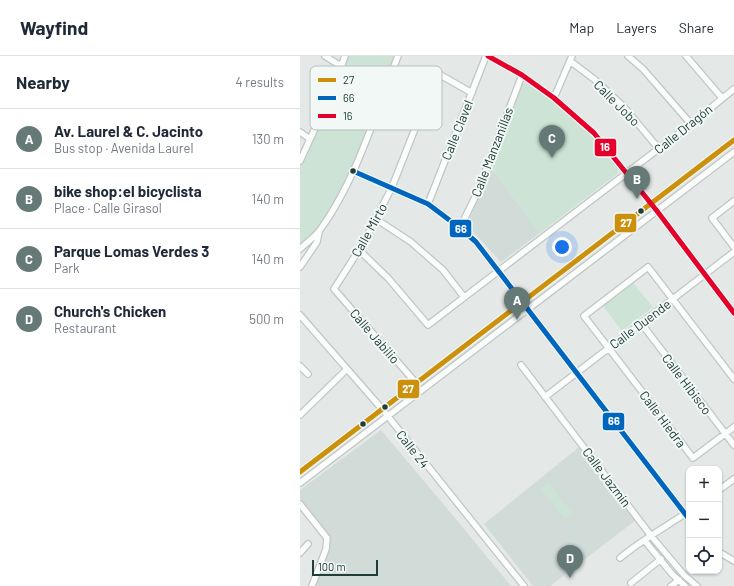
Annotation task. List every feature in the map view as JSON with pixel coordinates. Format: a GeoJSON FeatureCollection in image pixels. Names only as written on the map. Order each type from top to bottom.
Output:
{"type":"FeatureCollection","features":[{"type":"Feature","properties":{"kind":"street"},"geometry":{"type":"LineString","coordinates":[[325,56],[341,66],[345,56]]}},
{"type":"Feature","properties":{"kind":"street"},"geometry":{"type":"LineString","coordinates":[[394,66],[398,56]]}},
{"type":"Feature","properties":{"kind":"street"},"geometry":{"type":"LineString","coordinates":[[487,56],[522,75],[554,98],[594,133],[657,211],[734,313]]}},
{"type":"Feature","properties":{"kind":"street","name":"Calle Clavel"},"geometry":{"type":"LineString","coordinates":[[428,204],[487,56]]}},
{"type":"Feature","properties":{"kind":"street"},"geometry":{"type":"LineString","coordinates":[[628,56],[643,69],[691,124]]}},
{"type":"Feature","properties":{"kind":"street"},"geometry":{"type":"LineString","coordinates":[[686,56],[722,98]]}},
{"type":"Feature","properties":{"kind":"street"},"geometry":{"type":"LineString","coordinates":[[554,98],[571,59]]}},
{"type":"Feature","properties":{"kind":"street","name":"Calle Jobo"},"geometry":{"type":"LineString","coordinates":[[571,59],[624,107],[659,149]]}},
{"type":"Feature","properties":{"kind":"street","name":"Calle Manzanillas"},"geometry":{"type":"LineString","coordinates":[[460,228],[478,191],[522,75]]}},
{"type":"Feature","properties":{"kind":"street","name":"Calle Mirto"},"geometry":{"type":"LineString","coordinates":[[442,76],[472,92]]}},
{"type":"Feature","properties":{"kind":"street","name":"Calle Dragón"},"geometry":{"type":"LineString","coordinates":[[359,250],[388,278],[428,325],[659,149],[734,89]]}},
{"type":"Feature","properties":{"kind":"street"},"geometry":{"type":"LineString","coordinates":[[300,161],[314,130]]}},
{"type":"Feature","properties":{"kind":"street"},"geometry":{"type":"LineString","coordinates":[[300,249],[319,232],[337,203],[354,170],[369,130]]}},
{"type":"Feature","properties":{"kind":"street","name":"Calle Mirto"},"geometry":{"type":"LineString","coordinates":[[334,289],[359,250],[376,219],[392,187],[414,130]]}},
{"type":"Feature","properties":{"kind":"street"},"geometry":{"type":"LineString","coordinates":[[300,132],[310,138]]}},
{"type":"Feature","properties":{"kind":"street"},"geometry":{"type":"LineString","coordinates":[[300,472],[734,140]]}},
{"type":"Feature","properties":{"kind":"street"},"geometry":{"type":"LineString","coordinates":[[300,483],[734,152]]}},
{"type":"Feature","properties":{"kind":"street"},"geometry":{"type":"LineString","coordinates":[[354,170],[428,204],[476,242],[686,511]]}},
{"type":"Feature","properties":{"kind":"street"},"geometry":{"type":"LineString","coordinates":[[734,201],[712,218],[734,247]]}},
{"type":"Feature","properties":{"kind":"street"},"geometry":{"type":"LineString","coordinates":[[376,219],[411,242],[443,270],[464,298]]}},
{"type":"Feature","properties":{"kind":"street"},"geometry":{"type":"LineString","coordinates":[[300,267],[317,242],[319,232]]}},
{"type":"Feature","properties":{"kind":"street","name":"Calle Duende"},"geometry":{"type":"LineString","coordinates":[[545,397],[734,252]]}},
{"type":"Feature","properties":{"kind":"street"},"geometry":{"type":"LineString","coordinates":[[609,348],[584,316],[648,267],[734,379]]}},
{"type":"Feature","properties":{"kind":"street","name":"Calle Jabilio"},"geometry":{"type":"LineString","coordinates":[[334,289],[416,383]]}},
{"type":"Feature","properties":{"kind":"street","name":"Calle 24"},"geometry":{"type":"LineString","coordinates":[[300,315],[382,409],[524,586]]}},
{"type":"Feature","properties":{"kind":"street","name":"Calle Hibisco"},"geometry":{"type":"LineString","coordinates":[[641,323],[734,446]]}},
{"type":"Feature","properties":{"kind":"street","name":"Calle Hiedra"},"geometry":{"type":"LineString","coordinates":[[609,348],[693,458],[725,434]]}},
{"type":"Feature","properties":{"kind":"street","name":"Calle Jazmín"},"geometry":{"type":"LineString","coordinates":[[521,365],[652,536],[684,575],[697,586]]}},
{"type":"Feature","properties":{"kind":"street"},"geometry":{"type":"LineString","coordinates":[[300,366],[308,374]]}},
{"type":"Feature","properties":{"kind":"street"},"geometry":{"type":"LineString","coordinates":[[300,415],[347,369]]}},
{"type":"Feature","properties":{"kind":"street"},"geometry":{"type":"LineString","coordinates":[[725,434],[734,427]]}},
{"type":"Feature","properties":{"kind":"street"},"geometry":{"type":"LineString","coordinates":[[722,488],[734,479]]}},
{"type":"Feature","properties":{"kind":"street"},"geometry":{"type":"LineString","coordinates":[[300,504],[327,538],[326,549],[312,586]]}},
{"type":"Feature","properties":{"kind":"street"},"geometry":{"type":"LineString","coordinates":[[620,558],[636,544],[646,540],[686,513]]}},
{"type":"Feature","properties":{"kind":"street"},"geometry":{"type":"LineString","coordinates":[[646,540],[685,586]]}},
{"type":"Feature","properties":{"kind":"street"},"geometry":{"type":"LineString","coordinates":[[301,549],[308,544]]}},
{"type":"Feature","properties":{"kind":"street"},"geometry":{"type":"LineString","coordinates":[[722,554],[734,561]]}},
{"type":"Feature","properties":{"kind":"street"},"geometry":{"type":"LineString","coordinates":[[631,583],[661,559]]}},
{"type":"Feature","properties":{"kind":"street"},"geometry":{"type":"LineString","coordinates":[[671,586],[679,580]]}},
{"type":"Feature","properties":{"kind":"shaded area"},"geometry":{"type":"Polygon","coordinates":[[[491,168],[540,233],[501,262],[467,225],[491,168]]]}},
{"type":"Feature","properties":{"kind":"shaded area"},"geometry":{"type":"Polygon","coordinates":[[[381,430],[511,586],[314,586],[329,543],[326,533],[300,498],[300,490],[381,430]]]}},
{"type":"Feature","properties":{"kind":"shaded area"},"geometry":{"type":"Polygon","coordinates":[[[579,447],[636,520],[550,586],[533,586],[484,524],[579,447]]]}},
{"type":"Feature","properties":{"kind":"green space"},"geometry":{"type":"Polygon","coordinates":[[[345,56],[398,56],[394,66],[341,66],[345,56]]]}},
{"type":"Feature","properties":{"kind":"green space"},"geometry":{"type":"Polygon","coordinates":[[[526,82],[565,110],[589,132],[619,169],[617,174],[540,233],[491,168],[523,83],[526,82]]]}},
{"type":"Feature","properties":{"kind":"green space"},"geometry":{"type":"Polygon","coordinates":[[[313,130],[369,130],[353,171],[319,232],[300,250],[300,161],[313,130]]]}},
{"type":"Feature","properties":{"kind":"green space"},"geometry":{"type":"Polygon","coordinates":[[[633,283],[653,307],[622,331],[603,306],[633,283]]]}},
{"type":"Feature","properties":{"kind":"green space"},"geometry":{"type":"Polygon","coordinates":[[[548,482],[560,497],[552,503],[540,488],[548,482]]]}},
{"type":"Feature","properties":{"kind":"green space"},"geometry":{"type":"Polygon","coordinates":[[[560,498],[573,513],[565,519],[552,504],[560,498]]]}},
{"type":"Feature","properties":{"kind":"transit line","name":"16"},"geometry":{"type":"LineString","coordinates":[[488,56],[522,75],[554,98],[594,133],[657,211],[734,313]]}},
{"type":"Feature","properties":{"kind":"transit line","name":"27"},"geometry":{"type":"LineString","coordinates":[[300,472],[734,140]]}},
{"type":"Feature","properties":{"kind":"transit line","name":"66"},"geometry":{"type":"LineString","coordinates":[[353,171],[428,204],[476,242],[686,515]]}},
{"type":"Feature","properties":{"kind":"place","name":"Parque Lomas Verdes 3"},"geometry":{"type":"Point","coordinates":[552,158]}},
{"type":"Feature","properties":{"kind":"place","name":"bike shop:el bicyclista"},"geometry":{"type":"Point","coordinates":[637,199]}},
{"type":"Feature","properties":{"kind":"place","name":"Av. Laurel & C. Jacinto"},"geometry":{"type":"Point","coordinates":[517,320]}},
{"type":"Feature","properties":{"kind":"place","name":"Church's Chicken"},"geometry":{"type":"Point","coordinates":[570,578]}}]}
